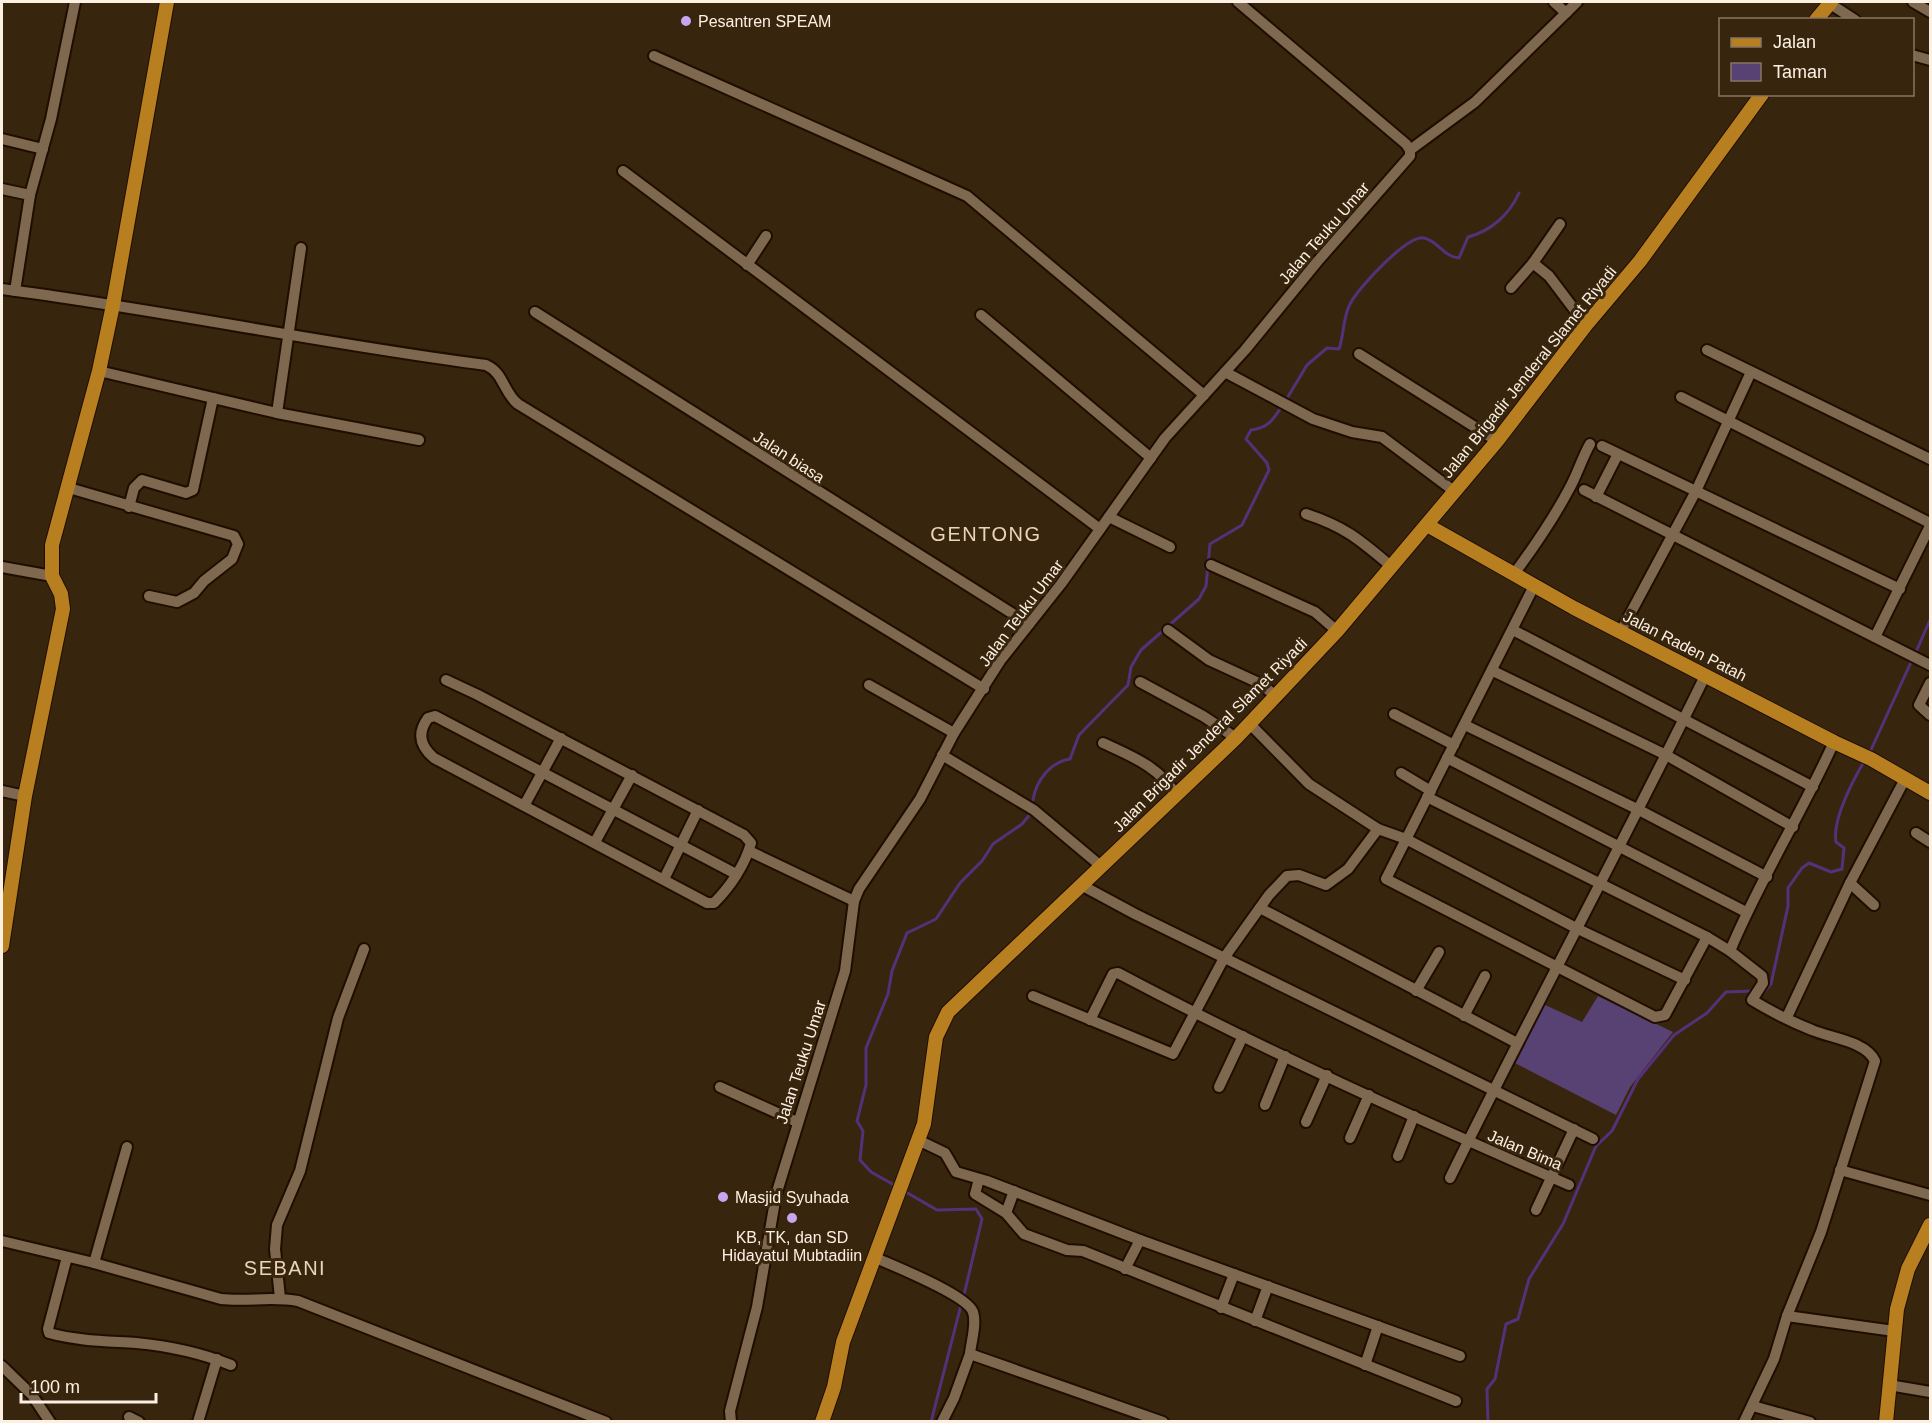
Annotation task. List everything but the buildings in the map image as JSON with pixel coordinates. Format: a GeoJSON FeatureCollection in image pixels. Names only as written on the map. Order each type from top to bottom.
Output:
{"type":"FeatureCollection","features":[{"type":"Feature","properties":{"kind":"main road"},"geometry":{"type":"LineString","coordinates":[[2,946],[25,796],[63,609],[61,594],[52,576],[54,535],[69,488],[99,371],[113,305],[167,2]]}},
{"type":"Feature","properties":{"kind":"main road"},"geometry":{"type":"LineString","coordinates":[[1818,18],[1830,2]]}},
{"type":"Feature","properties":{"kind":"main road","name":"Jalan Brigadir Jenderal Slamet Riyadi"},"geometry":{"type":"LineString","coordinates":[[822,1422],[834,1386],[840,1351],[876,1258],[926,1115],[933,1048],[940,1023],[967,991],[1083,886],[1236,738],[1337,631],[1497,441],[1586,325],[1640,261],[1761,96]]}},
{"type":"Feature","properties":{"kind":"main road","name":"Jalan Raden Patah"},"geometry":{"type":"LineString","coordinates":[[1427,525],[1534,586],[1833,742],[1866,756],[1930,793]]}},
{"type":"Feature","properties":{"kind":"main road"},"geometry":{"type":"LineString","coordinates":[[1886,1422],[1897,1309],[1908,1269],[1929,1231]]}},
{"type":"Feature","properties":{"kind":"street"},"geometry":{"type":"LineString","coordinates":[[15,291],[30,195],[68,45],[75,2]]}},
{"type":"Feature","properties":{"kind":"street"},"geometry":{"type":"LineString","coordinates":[[1238,2],[1410,150],[1475,102],[1577,2]]}},
{"type":"Feature","properties":{"kind":"street"},"geometry":{"type":"LineString","coordinates":[[1554,2],[1566,13]]}},
{"type":"Feature","properties":{"kind":"street"},"geometry":{"type":"LineString","coordinates":[[1830,2],[1851,18]]}},
{"type":"Feature","properties":{"kind":"street"},"geometry":{"type":"LineString","coordinates":[[1913,2],[1930,12]]}},
{"type":"Feature","properties":{"kind":"street"},"geometry":{"type":"LineString","coordinates":[[654,56],[967,196],[1204,395]]}},
{"type":"Feature","properties":{"kind":"street"},"geometry":{"type":"LineString","coordinates":[[1914,56],[1930,60]]}},
{"type":"Feature","properties":{"kind":"street"},"geometry":{"type":"LineString","coordinates":[[2,138],[43,149]]}},
{"type":"Feature","properties":{"kind":"street","name":"Jalan Teuku Umar"},"geometry":{"type":"LineString","coordinates":[[731,1422],[730,1412],[759,1296],[776,1195],[845,971],[853,927],[854,901],[863,880],[883,856],[920,799],[954,733],[1005,654],[1100,530],[1151,458],[1410,156],[1410,150]]}},
{"type":"Feature","properties":{"kind":"street"},"geometry":{"type":"LineString","coordinates":[[623,171],[1100,530]]}},
{"type":"Feature","properties":{"kind":"street"},"geometry":{"type":"LineString","coordinates":[[2,189],[30,195]]}},
{"type":"Feature","properties":{"kind":"street"},"geometry":{"type":"LineString","coordinates":[[1511,288],[1533,263],[1560,224]]}},
{"type":"Feature","properties":{"kind":"street"},"geometry":{"type":"LineString","coordinates":[[747,265],[766,236]]}},
{"type":"Feature","properties":{"kind":"street"},"geometry":{"type":"LineString","coordinates":[[277,413],[301,248]]}},
{"type":"Feature","properties":{"kind":"street"},"geometry":{"type":"LineString","coordinates":[[1533,263],[1549,276],[1586,325]]}},
{"type":"Feature","properties":{"kind":"street"},"geometry":{"type":"LineString","coordinates":[[2,289],[113,305],[373,350],[486,365],[500,374],[508,393],[518,404],[984,689]]}},
{"type":"Feature","properties":{"kind":"street","name":"Jalan biasa"},"geometry":{"type":"LineString","coordinates":[[535,312],[1029,624]]}},
{"type":"Feature","properties":{"kind":"street"},"geometry":{"type":"LineString","coordinates":[[981,315],[1151,458]]}},
{"type":"Feature","properties":{"kind":"street"},"geometry":{"type":"LineString","coordinates":[[1707,350],[1930,459]]}},
{"type":"Feature","properties":{"kind":"street"},"geometry":{"type":"LineString","coordinates":[[1359,354],[1497,441]]}},
{"type":"Feature","properties":{"kind":"street"},"geometry":{"type":"LineString","coordinates":[[99,371],[277,413],[419,440]]}},
{"type":"Feature","properties":{"kind":"street"},"geometry":{"type":"LineString","coordinates":[[1225,372],[1328,425],[1382,437],[1454,491]]}},
{"type":"Feature","properties":{"kind":"street"},"geometry":{"type":"LineString","coordinates":[[1621,632],[1696,491],[1751,372]]}},
{"type":"Feature","properties":{"kind":"street"},"geometry":{"type":"LineString","coordinates":[[1681,397],[1930,524],[1875,637]]}},
{"type":"Feature","properties":{"kind":"street"},"geometry":{"type":"LineString","coordinates":[[129,507],[134,488],[142,480],[186,492],[193,490],[213,398]]}},
{"type":"Feature","properties":{"kind":"street"},"geometry":{"type":"LineString","coordinates":[[1514,574],[1543,535],[1570,489],[1578,466],[1596,445],[1900,589]]}},
{"type":"Feature","properties":{"kind":"street"},"geometry":{"type":"LineString","coordinates":[[1596,497],[1618,454]]}},
{"type":"Feature","properties":{"kind":"street"},"geometry":{"type":"LineString","coordinates":[[69,488],[234,536],[238,544],[232,559],[211,575],[194,593],[177,602],[149,596]]}},
{"type":"Feature","properties":{"kind":"street"},"geometry":{"type":"LineString","coordinates":[[1584,490],[1930,665]]}},
{"type":"Feature","properties":{"kind":"street"},"geometry":{"type":"LineString","coordinates":[[1306,514],[1341,528],[1360,539],[1392,567]]}},
{"type":"Feature","properties":{"kind":"street"},"geometry":{"type":"LineString","coordinates":[[1109,517],[1170,547]]}},
{"type":"Feature","properties":{"kind":"street"},"geometry":{"type":"LineString","coordinates":[[1211,565],[1315,612],[1337,631]]}},
{"type":"Feature","properties":{"kind":"street"},"geometry":{"type":"LineString","coordinates":[[2,567],[52,576]]}},
{"type":"Feature","properties":{"kind":"street"},"geometry":{"type":"LineString","coordinates":[[1534,586],[1493,671],[1386,875],[1388,881],[1659,1017],[1665,1016],[1707,938]]}},
{"type":"Feature","properties":{"kind":"street"},"geometry":{"type":"LineString","coordinates":[[1168,630],[1209,660],[1261,684],[1277,697]]}},
{"type":"Feature","properties":{"kind":"street"},"geometry":{"type":"LineString","coordinates":[[1513,630],[1814,788]]}},
{"type":"Feature","properties":{"kind":"street"},"geometry":{"type":"LineString","coordinates":[[1493,671],[1666,755],[1793,827]]}},
{"type":"Feature","properties":{"kind":"street"},"geometry":{"type":"LineString","coordinates":[[1450,1178],[1517,1043],[1602,884],[1705,676]]}},
{"type":"Feature","properties":{"kind":"street"},"geometry":{"type":"LineString","coordinates":[[446,680],[698,810],[744,835],[751,843],[736,874],[714,903],[707,903],[525,804],[434,758],[423,746],[421,739],[424,724],[428,718],[442,718],[454,727],[736,874]]}},
{"type":"Feature","properties":{"kind":"street"},"geometry":{"type":"LineString","coordinates":[[1140,682],[1203,716],[1236,738]]}},
{"type":"Feature","properties":{"kind":"street"},"geometry":{"type":"LineString","coordinates":[[1930,683],[1919,702],[1921,709],[1930,715]]}},
{"type":"Feature","properties":{"kind":"street"},"geometry":{"type":"LineString","coordinates":[[869,685],[954,733]]}},
{"type":"Feature","properties":{"kind":"street"},"geometry":{"type":"LineString","coordinates":[[1394,714],[1454,745]]}},
{"type":"Feature","properties":{"kind":"street"},"geometry":{"type":"LineString","coordinates":[[1250,724],[1309,784],[1378,829],[1406,839],[1578,929],[1685,980]]}},
{"type":"Feature","properties":{"kind":"street"},"geometry":{"type":"LineString","coordinates":[[1465,725],[1639,810],[1767,877]]}},
{"type":"Feature","properties":{"kind":"street"},"geometry":{"type":"LineString","coordinates":[[525,804],[561,738]]}},
{"type":"Feature","properties":{"kind":"street"},"geometry":{"type":"LineString","coordinates":[[1103,742],[1146,764],[1168,782],[1176,795]]}},
{"type":"Feature","properties":{"kind":"street"},"geometry":{"type":"LineString","coordinates":[[1730,951],[1746,912],[1814,788],[1833,742]]}},
{"type":"Feature","properties":{"kind":"street"},"geometry":{"type":"LineString","coordinates":[[942,755],[1034,810],[1102,867]]}},
{"type":"Feature","properties":{"kind":"street"},"geometry":{"type":"LineString","coordinates":[[1447,758],[1746,912]]}},
{"type":"Feature","properties":{"kind":"street"},"geometry":{"type":"LineString","coordinates":[[1401,773],[1429,794],[1730,951],[1762,976],[1763,982],[1754,994],[1787,1017],[1811,1030],[1858,1047],[1870,1054],[1875,1061],[1821,1232],[1787,1316],[1774,1359],[1744,1422]]}},
{"type":"Feature","properties":{"kind":"street"},"geometry":{"type":"LineString","coordinates":[[595,842],[632,776]]}},
{"type":"Feature","properties":{"kind":"street"},"geometry":{"type":"LineString","coordinates":[[1787,1017],[1850,883],[1905,779]]}},
{"type":"Feature","properties":{"kind":"street"},"geometry":{"type":"LineString","coordinates":[[2,791],[25,796]]}},
{"type":"Feature","properties":{"kind":"street"},"geometry":{"type":"LineString","coordinates":[[664,879],[698,810]]}},
{"type":"Feature","properties":{"kind":"street"},"geometry":{"type":"LineString","coordinates":[[1033,996],[1173,1054],[1224,958],[1260,908],[1291,874],[1304,876],[1321,885],[1329,884],[1348,869],[1378,829]]}},
{"type":"Feature","properties":{"kind":"street"},"geometry":{"type":"LineString","coordinates":[[1916,833],[1930,842]]}},
{"type":"Feature","properties":{"kind":"street"},"geometry":{"type":"LineString","coordinates":[[749,850],[854,901]]}},
{"type":"Feature","properties":{"kind":"street"},"geometry":{"type":"LineString","coordinates":[[1850,883],[1874,904]]}},
{"type":"Feature","properties":{"kind":"street"},"geometry":{"type":"LineString","coordinates":[[1083,886],[1224,958],[1593,1139]]}},
{"type":"Feature","properties":{"kind":"street"},"geometry":{"type":"LineString","coordinates":[[1260,908],[1517,1043]]}},
{"type":"Feature","properties":{"kind":"street"},"geometry":{"type":"LineString","coordinates":[[280,1298],[275,1249],[277,1225],[300,1171],[338,1018],[364,949]]}},
{"type":"Feature","properties":{"kind":"street"},"geometry":{"type":"LineString","coordinates":[[1416,991],[1439,952]]}},
{"type":"Feature","properties":{"kind":"street","name":"Jalan Bima"},"geometry":{"type":"LineString","coordinates":[[1090,1020],[1115,973],[1196,1014],[1468,1142],[1569,1185]]}},
{"type":"Feature","properties":{"kind":"street"},"geometry":{"type":"LineString","coordinates":[[1464,1016],[1485,976]]}},
{"type":"Feature","properties":{"kind":"street"},"geometry":{"type":"LineString","coordinates":[[1219,1087],[1243,1036]]}},
{"type":"Feature","properties":{"kind":"street"},"geometry":{"type":"LineString","coordinates":[[1265,1105],[1285,1056]]}},
{"type":"Feature","properties":{"kind":"street"},"geometry":{"type":"LineString","coordinates":[[1306,1122],[1327,1075]]}},
{"type":"Feature","properties":{"kind":"street"},"geometry":{"type":"LineString","coordinates":[[720,1086],[797,1122]]}},
{"type":"Feature","properties":{"kind":"street"},"geometry":{"type":"LineString","coordinates":[[1350,1138],[1369,1095]]}},
{"type":"Feature","properties":{"kind":"street"},"geometry":{"type":"LineString","coordinates":[[1398,1156],[1414,1116]]}},
{"type":"Feature","properties":{"kind":"street"},"geometry":{"type":"LineString","coordinates":[[1536,1210],[1574,1129]]}},
{"type":"Feature","properties":{"kind":"street"},"geometry":{"type":"LineString","coordinates":[[918,1140],[945,1153],[956,1172],[1014,1191],[1140,1240],[1460,1356]]}},
{"type":"Feature","properties":{"kind":"street"},"geometry":{"type":"LineString","coordinates":[[94,1263],[127,1147]]}},
{"type":"Feature","properties":{"kind":"street"},"geometry":{"type":"LineString","coordinates":[[1839,1170],[1930,1195]]}},
{"type":"Feature","properties":{"kind":"street"},"geometry":{"type":"LineString","coordinates":[[980,1179],[975,1194],[1006,1213],[1024,1234],[1066,1250],[1083,1251],[1456,1401]]}},
{"type":"Feature","properties":{"kind":"street"},"geometry":{"type":"LineString","coordinates":[[1006,1213],[1014,1191]]}},
{"type":"Feature","properties":{"kind":"street"},"geometry":{"type":"LineString","coordinates":[[1125,1269],[1140,1240]]}},
{"type":"Feature","properties":{"kind":"street"},"geometry":{"type":"LineString","coordinates":[[2,1241],[94,1263],[221,1299],[240,1301],[280,1298],[298,1301],[606,1422]]}},
{"type":"Feature","properties":{"kind":"street"},"geometry":{"type":"LineString","coordinates":[[67,1257],[48,1329],[49,1334],[102,1343],[135,1343],[179,1349],[218,1359],[231,1365]]}},
{"type":"Feature","properties":{"kind":"street"},"geometry":{"type":"LineString","coordinates":[[876,1258],[969,1305],[974,1319],[970,1354],[954,1398],[942,1422]]}},
{"type":"Feature","properties":{"kind":"street"},"geometry":{"type":"LineString","coordinates":[[1221,1308],[1234,1274]]}},
{"type":"Feature","properties":{"kind":"street"},"geometry":{"type":"LineString","coordinates":[[1255,1321],[1268,1286]]}},
{"type":"Feature","properties":{"kind":"street"},"geometry":{"type":"LineString","coordinates":[[1787,1316],[1894,1331]]}},
{"type":"Feature","properties":{"kind":"street"},"geometry":{"type":"LineString","coordinates":[[1365,1365],[1378,1326]]}},
{"type":"Feature","properties":{"kind":"street"},"geometry":{"type":"LineString","coordinates":[[970,1354],[1163,1422]]}},
{"type":"Feature","properties":{"kind":"street"},"geometry":{"type":"LineString","coordinates":[[198,1422],[218,1359]]}},
{"type":"Feature","properties":{"kind":"street"},"geometry":{"type":"LineString","coordinates":[[2,1366],[32,1395],[50,1422]]}},
{"type":"Feature","properties":{"kind":"street"},"geometry":{"type":"LineString","coordinates":[[1889,1385],[1930,1392]]}},
{"type":"Feature","properties":{"kind":"street"},"geometry":{"type":"LineString","coordinates":[[1753,1406],[1810,1422]]}},
{"type":"Feature","properties":{"kind":"green space"},"geometry":{"type":"Polygon","coordinates":[[[1598,996],[1673,1032],[1630,1087],[1616,1115],[1511,1061],[1543,1004],[1582,1022],[1598,996]]]}},
{"type":"Feature","properties":{"kind":"waterway"},"geometry":{"type":"LineString","coordinates":[[1286,400],[1307,365],[1327,348],[1339,349],[1350,304],[1372,275],[1395,253],[1416,239],[1424,238],[1449,255],[1459,258],[1468,237],[1484,231],[1505,215],[1519,193]]}},
{"type":"Feature","properties":{"kind":"waterway"},"geometry":{"type":"LineString","coordinates":[[1033,800],[1037,786],[1045,774],[1056,764],[1070,759],[1079,735],[1128,685],[1131,667],[1141,650],[1199,599],[1206,586],[1210,544],[1242,525],[1269,470],[1267,463],[1246,439],[1251,430],[1270,422],[1282,406]]}},
{"type":"Feature","properties":{"kind":"waterway"},"geometry":{"type":"LineString","coordinates":[[1915,654],[1930,620]]}},
{"type":"Feature","properties":{"kind":"waterway"},"geometry":{"type":"LineString","coordinates":[[1870,752],[1912,660]]}},
{"type":"Feature","properties":{"kind":"waterway"},"geometry":{"type":"LineString","coordinates":[[1760,992],[1764,992],[1771,984],[1788,906],[1788,888],[1802,868],[1809,863],[1831,872],[1842,869],[1844,848],[1836,842],[1837,823],[1849,789],[1865,760]]}},
{"type":"Feature","properties":{"kind":"waterway"},"geometry":{"type":"LineString","coordinates":[[896,1186],[871,1172],[860,1160],[863,1131],[857,1121],[866,1085],[866,1048],[888,994],[892,971],[907,933],[936,919],[960,883],[982,861],[993,844],[1022,824],[1031,813]]}},
{"type":"Feature","properties":{"kind":"waterway"},"geometry":{"type":"LineString","coordinates":[[1488,1422],[1487,1389],[1495,1379],[1506,1324],[1518,1319],[1529,1279],[1563,1224],[1596,1146],[1612,1131],[1638,1079],[1674,1035],[1707,1013],[1726,992],[1753,991]]}},
{"type":"Feature","properties":{"kind":"waterway"},"geometry":{"type":"LineString","coordinates":[[904,1191],[937,1210],[976,1209],[982,1219],[963,1299]]}},
{"type":"Feature","properties":{"kind":"waterway"},"geometry":{"type":"LineString","coordinates":[[931,1422],[961,1305]]}},
{"type":"Feature","properties":{"kind":"place","name":"Pesantren SPEAM"},"geometry":{"type":"Point","coordinates":[686,21]}},
{"type":"Feature","properties":{"kind":"place","name":"Masjid Syuhada"},"geometry":{"type":"Point","coordinates":[723,1197]}},
{"type":"Feature","properties":{"kind":"place","name":"KB, TK, dan SD Hidayatul Mubtadiin"},"geometry":{"type":"Point","coordinates":[792,1218]}},
{"type":"Feature","properties":{"kind":"district","name":"GENTONG"},"geometry":{"type":"Point","coordinates":[986,534]}},
{"type":"Feature","properties":{"kind":"district","name":"SEBANI"},"geometry":{"type":"Point","coordinates":[285,1268]}}]}
